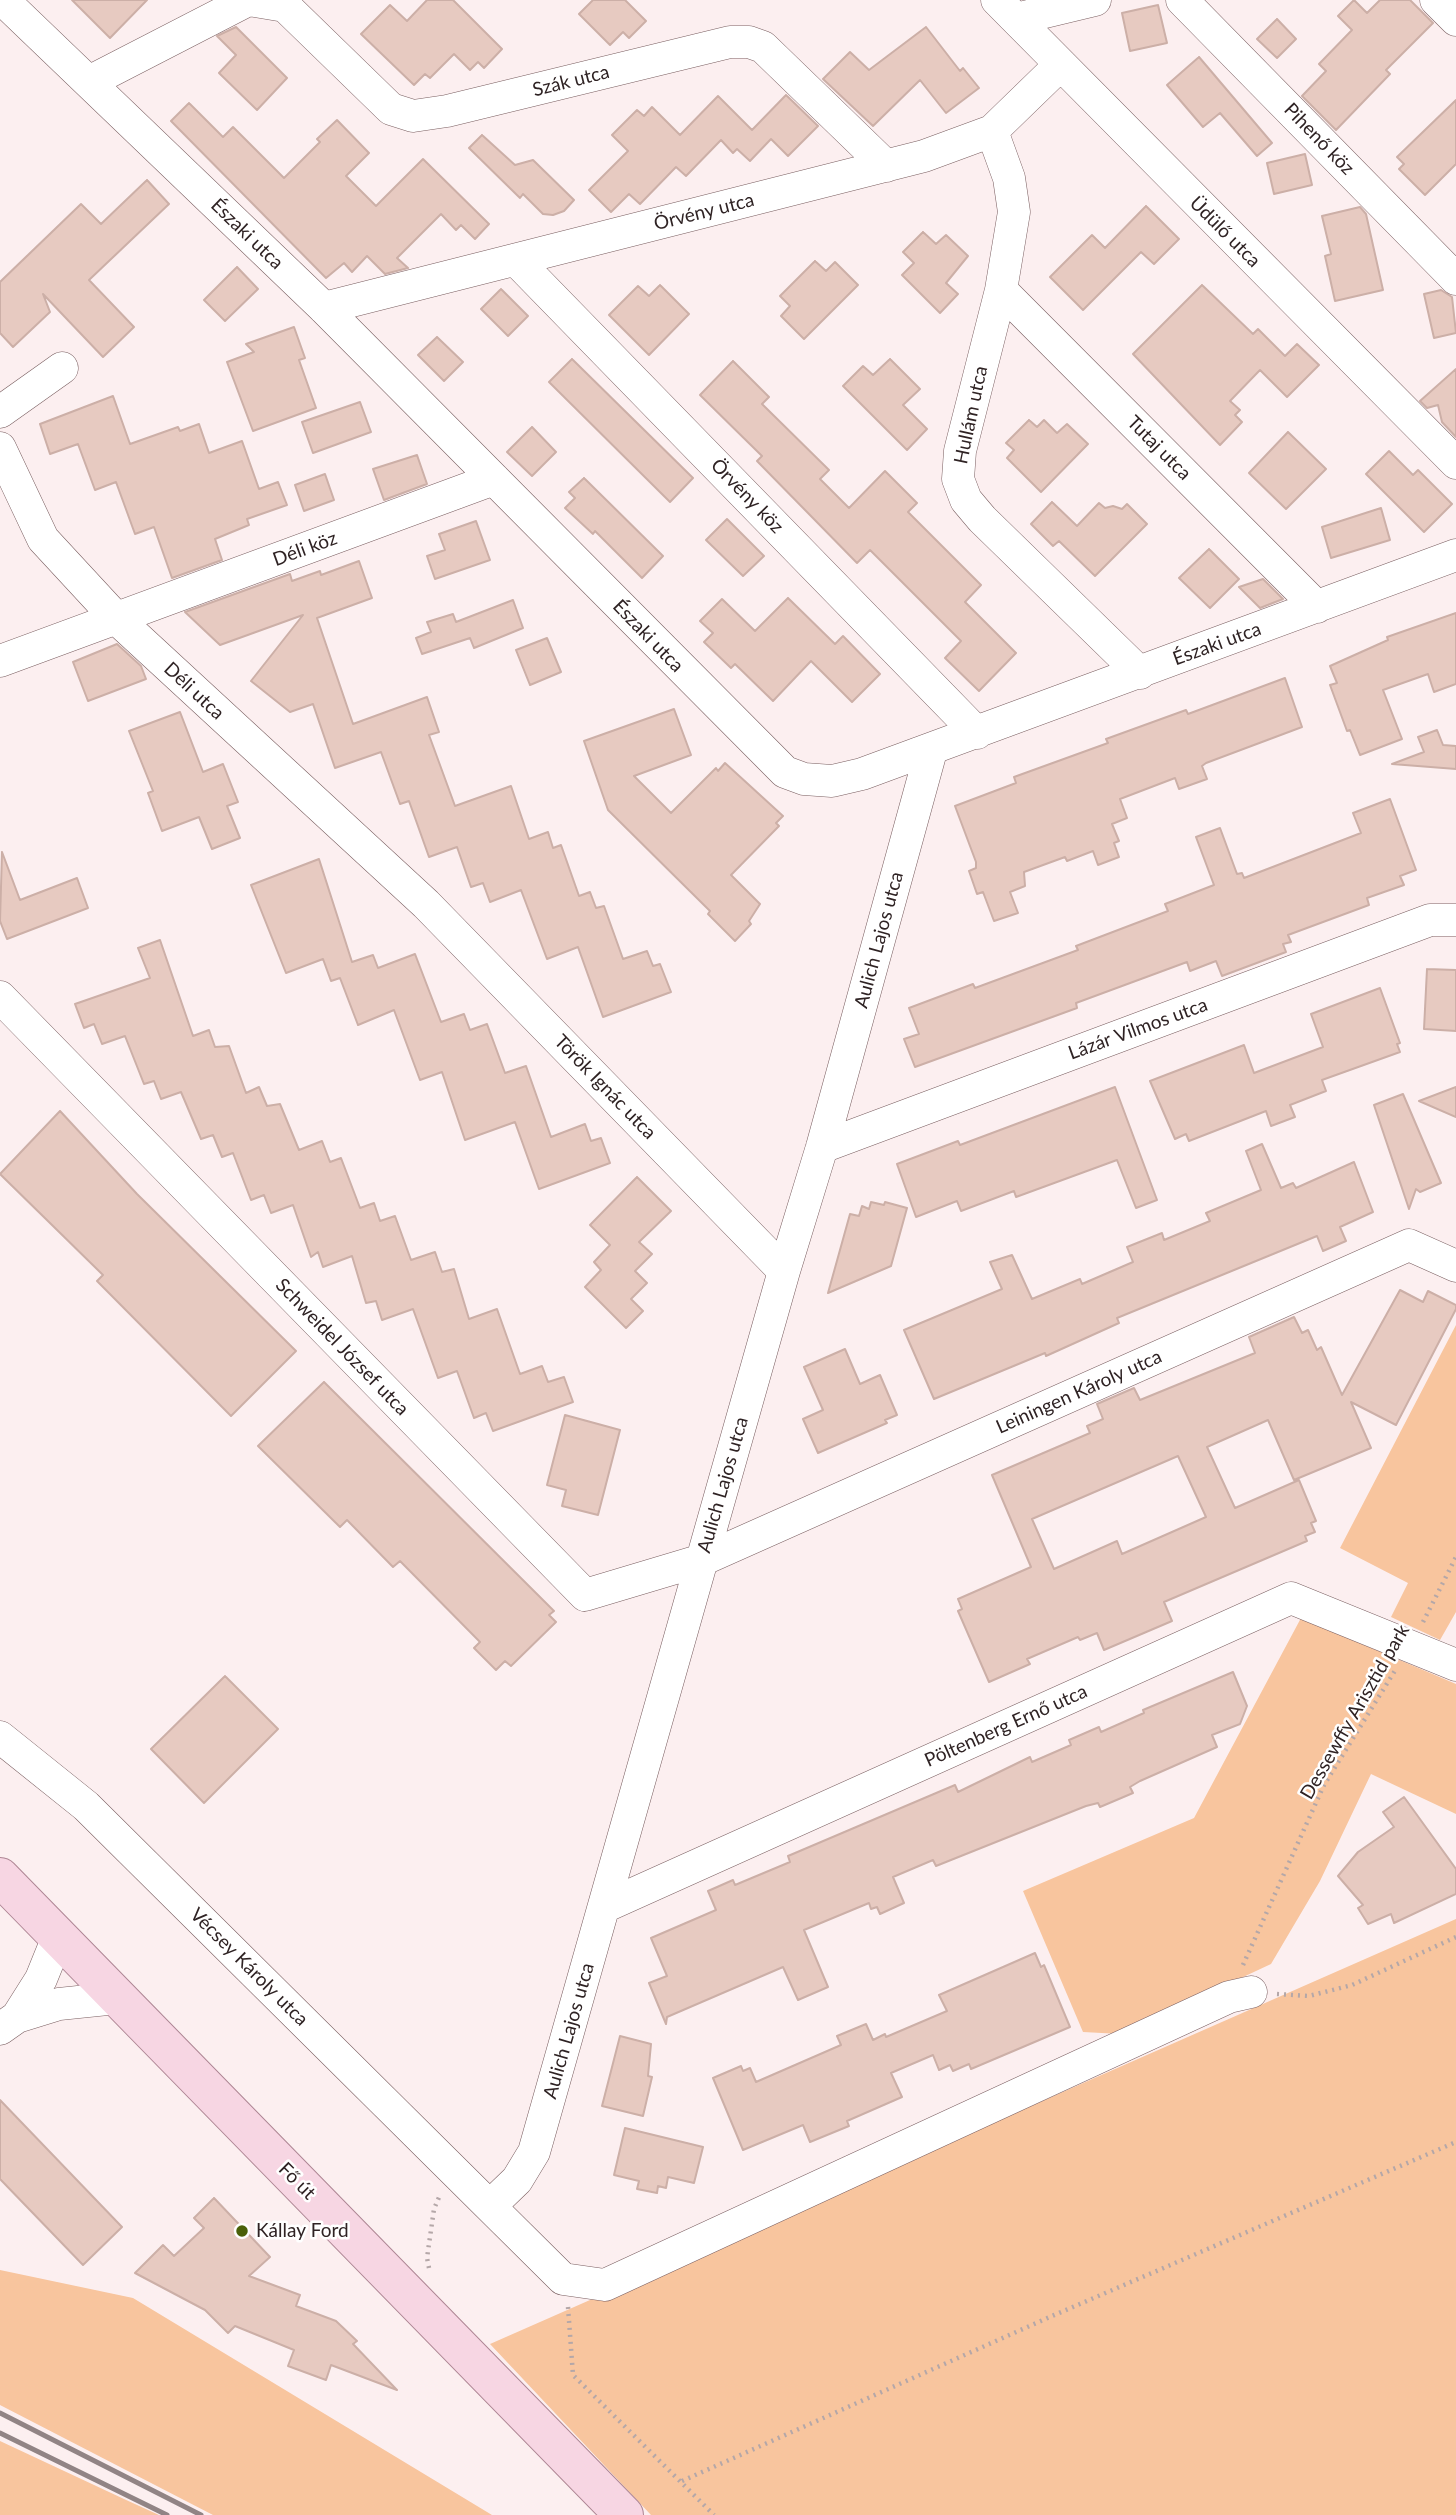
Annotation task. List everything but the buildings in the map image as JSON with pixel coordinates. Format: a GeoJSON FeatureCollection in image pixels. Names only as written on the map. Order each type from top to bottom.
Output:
{"type":"FeatureCollection","features":[{"type":"Feature","properties":{"kind":"main road","name":"Fő út"},"geometry":{"type":"LineString","coordinates":[[0,1877],[624,2515]]}},
{"type":"Feature","properties":{"kind":"street","name":"Északi utca"},"geometry":{"type":"LineString","coordinates":[[3,0],[324,308],[785,772],[804,779],[832,780],[862,774],[931,751],[1456,555]]}},
{"type":"Feature","properties":{"kind":"street","name":"Szák utca"},"geometry":{"type":"LineString","coordinates":[[89,82],[248,0],[285,6],[391,109],[413,116],[447,111],[730,42],[749,42],[764,47],[886,166]]}},
{"type":"Feature","properties":{"kind":"street"},"geometry":{"type":"LineString","coordinates":[[1006,10],[1095,0]]}},
{"type":"Feature","properties":{"kind":"street","name":"Pihenő köz"},"geometry":{"type":"LineString","coordinates":[[1182,0],[1456,279]]}},
{"type":"Feature","properties":{"kind":"street"},"geometry":{"type":"LineString","coordinates":[[1436,0],[1456,20]]}},
{"type":"Feature","properties":{"kind":"street","name":"Üdülő utca"},"geometry":{"type":"LineString","coordinates":[[1006,10],[1456,463]]}},
{"type":"Feature","properties":{"kind":"street","name":"Örvény utca"},"geometry":{"type":"LineString","coordinates":[[324,308],[924,156],[992,131],[1059,66]]}},
{"type":"Feature","properties":{"kind":"street","name":"Hullám utca"},"geometry":{"type":"LineString","coordinates":[[992,131],[1009,178],[1014,212],[1002,290],[960,451],[958,479],[967,500],[982,519],[1140,673]]}},
{"type":"Feature","properties":{"kind":"street","name":"Örvény köz"},"geometry":{"type":"LineString","coordinates":[[516,260],[978,733]]}},
{"type":"Feature","properties":{"kind":"street","name":"Tutaj utca"},"geometry":{"type":"LineString","coordinates":[[1002,290],[1317,607]]}},
{"type":"Feature","properties":{"kind":"street"},"geometry":{"type":"LineString","coordinates":[[0,412],[62,368]]}},
{"type":"Feature","properties":{"kind":"street","name":"Déli utca"},"geometry":{"type":"LineString","coordinates":[[0,449],[43,539],[117,619],[426,904]]}},
{"type":"Feature","properties":{"kind":"street","name":"Déli köz"},"geometry":{"type":"LineString","coordinates":[[0,661],[494,479]]}},
{"type":"Feature","properties":{"kind":"street","name":"Aulich Lajos utca"},"geometry":{"type":"LineString","coordinates":[[490,2206],[517,2180],[534,2152],[784,1271],[822,1147],[931,751]]}},
{"type":"Feature","properties":{"kind":"street","name":"Török Ignác utca"},"geometry":{"type":"LineString","coordinates":[[426,904],[784,1271]]}},
{"type":"Feature","properties":{"kind":"street","name":"Lázár Vilmos utca"},"geometry":{"type":"LineString","coordinates":[[822,1147],[1430,920],[1456,920]]}},
{"type":"Feature","properties":{"kind":"street","name":"Schweidel József utca"},"geometry":{"type":"LineString","coordinates":[[4,1008],[585,1595],[702,1560]]}},
{"type":"Feature","properties":{"kind":"street","name":"Leiningen Károly utca"},"geometry":{"type":"LineString","coordinates":[[702,1560],[1409,1245],[1456,1266]]}},
{"type":"Feature","properties":{"kind":"street","name":"Pöltenberg Ernő utca"},"geometry":{"type":"LineString","coordinates":[[604,1907],[1291,1598],[1456,1665]]}},
{"type":"Feature","properties":{"kind":"street","name":"Vécsey Károly utca"},"geometry":{"type":"LineString","coordinates":[[0,1737],[86,1806],[563,2279]]}},
{"type":"Feature","properties":{"kind":"street"},"geometry":{"type":"LineString","coordinates":[[9,2023],[41,1979],[58,1937]]}},
{"type":"Feature","properties":{"kind":"street"},"geometry":{"type":"LineString","coordinates":[[563,2279],[605,2285],[1240,1994]]}},
{"type":"Feature","properties":{"kind":"street"},"geometry":{"type":"LineString","coordinates":[[9,2023],[59,2004],[117,1998]]}},
{"type":"Feature","properties":{"kind":"path","name":"Dessewffy Arisztid park"},"geometry":{"type":"LineString","coordinates":[[1240,1994],[1324,1786],[1410,1647],[1456,1557]]}},
{"type":"Feature","properties":{"kind":"path"},"geometry":{"type":"LineString","coordinates":[[1240,1994],[1310,1996],[1352,1985],[1456,1937]]}},
{"type":"Feature","properties":{"kind":"path"},"geometry":{"type":"LineString","coordinates":[[682,2481],[992,2342],[1456,2142]]}},
{"type":"Feature","properties":{"kind":"path"},"geometry":{"type":"LineString","coordinates":[[429,2271],[426,2258],[434,2209],[453,2169]]}},
{"type":"Feature","properties":{"kind":"path"},"geometry":{"type":"LineString","coordinates":[[563,2279],[570,2318],[573,2375],[714,2515]]}},
{"type":"Feature","properties":{"kind":"shaded area"},"geometry":{"type":"Polygon","coordinates":[[[1456,1325],[1456,1612],[1440,1640],[1391,1617],[1408,1583],[1340,1548],[1456,1325]]]}},
{"type":"Feature","properties":{"kind":"shaded area"},"geometry":{"type":"Polygon","coordinates":[[[1301,1618],[1456,1684],[1456,1814],[1371,1774],[1320,1881],[1271,1964],[1121,2034],[1083,2032],[1023,1891],[1194,1818],[1301,1618]]]}},
{"type":"Feature","properties":{"kind":"shaded area"},"geometry":{"type":"Polygon","coordinates":[[[1456,1919],[1456,2515],[651,2515],[490,2344],[1456,1919]]]}},
{"type":"Feature","properties":{"kind":"shaded area"},"geometry":{"type":"Polygon","coordinates":[[[0,2270],[133,2298],[492,2515],[213,2515],[0,2405],[0,2270]]]}},
{"type":"Feature","properties":{"kind":"shaded area"},"geometry":{"type":"Polygon","coordinates":[[[0,2441],[124,2499],[159,2515],[0,2515],[0,2441]]]}},
{"type":"Feature","properties":{"kind":"railway"},"geometry":{"type":"LineString","coordinates":[[0,2413],[201,2515]]}},
{"type":"Feature","properties":{"kind":"railway"},"geometry":{"type":"LineString","coordinates":[[0,2433],[167,2515]]}},
{"type":"Feature","properties":{"kind":"place","name":"Kállay Ford"},"geometry":{"type":"Point","coordinates":[242,2231]}}]}
